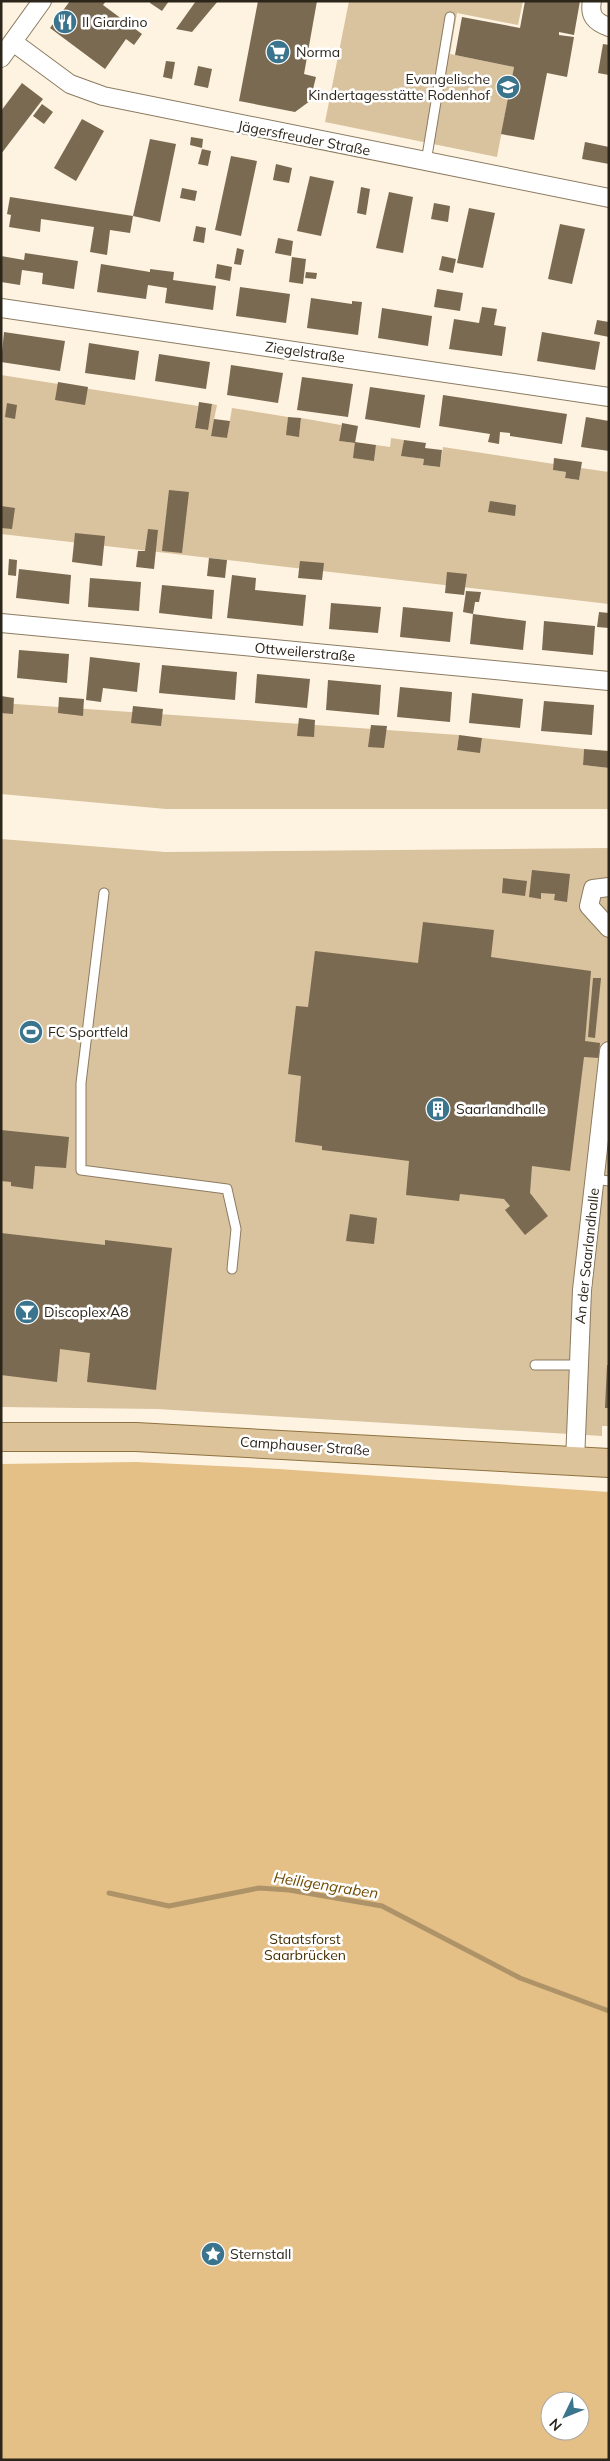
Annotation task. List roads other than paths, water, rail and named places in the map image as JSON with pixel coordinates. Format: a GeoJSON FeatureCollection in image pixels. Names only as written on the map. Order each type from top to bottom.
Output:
{"type":"FeatureCollection","features":[{"type":"Feature","properties":{"kind":"main road","name":"Camphauser Straße"},"geometry":{"type":"LineString","coordinates":[[1,1437],[136,1436],[609,1463]]}},
{"type":"Feature","properties":{"kind":"street"},"geometry":{"type":"LineString","coordinates":[[592,1],[590,11],[594,19],[609,27]]}},
{"type":"Feature","properties":{"kind":"street"},"geometry":{"type":"LineString","coordinates":[[1,58],[39,2]]}},
{"type":"Feature","properties":{"kind":"street","name":"Jägersfreuder Straße"},"geometry":{"type":"LineString","coordinates":[[13,42],[70,84],[90,93],[229,124],[609,198]]}},
{"type":"Feature","properties":{"kind":"street","name":"Ziegelstraße"},"geometry":{"type":"LineString","coordinates":[[1,308],[609,397]]}},
{"type":"Feature","properties":{"kind":"street","name":"Ottweilerstraße"},"geometry":{"type":"LineString","coordinates":[[1,623],[609,681]]}},
{"type":"Feature","properties":{"kind":"street"},"geometry":{"type":"LineString","coordinates":[[609,888],[594,889],[589,906],[609,928]]}},
{"type":"Feature","properties":{"kind":"street","name":"An der Saarlandhalle"},"geometry":{"type":"LineString","coordinates":[[575,1461],[577,1365],[582,1290],[602,1180],[609,1051]]}},
{"type":"Feature","properties":{"kind":"lane"},"geometry":{"type":"LineString","coordinates":[[426,162],[450,17]]}},
{"type":"Feature","properties":{"kind":"lane"},"geometry":{"type":"LineString","coordinates":[[104,893],[81,1083],[81,1170],[227,1189],[236,1229],[232,1269]]}},
{"type":"Feature","properties":{"kind":"lane"},"geometry":{"type":"LineString","coordinates":[[535,1365],[577,1365]]}},
{"type":"Feature","properties":{"kind":"waterway","name":"Heiligengraben"},"geometry":{"type":"LineString","coordinates":[[109,1893],[169,1906],[259,1888],[289,1890],[382,1906],[520,1978],[609,2011]]}},
{"type":"Feature","properties":{"kind":"place","name":"Il Giardino"},"geometry":{"type":"Point","coordinates":[65,22]}},
{"type":"Feature","properties":{"kind":"place","name":"Norma"},"geometry":{"type":"Point","coordinates":[278,52]}},
{"type":"Feature","properties":{"kind":"place","name":"Evangelische Kindertagesstätte Rodenhof"},"geometry":{"type":"Point","coordinates":[508,87]}},
{"type":"Feature","properties":{"kind":"place","name":"FC Sportfeld"},"geometry":{"type":"Point","coordinates":[31,1032]}},
{"type":"Feature","properties":{"kind":"place","name":"Saarlandhalle"},"geometry":{"type":"Point","coordinates":[438,1109]}},
{"type":"Feature","properties":{"kind":"place","name":"Discoplex A8"},"geometry":{"type":"Point","coordinates":[27,1312]}},
{"type":"Feature","properties":{"kind":"place","name":"Sternstall"},"geometry":{"type":"Point","coordinates":[213,2254]}},
{"type":"Feature","properties":{"kind":"park label","name":"Staatsforst Saarbrücken"},"geometry":{"type":"Point","coordinates":[305,1948]}}]}
